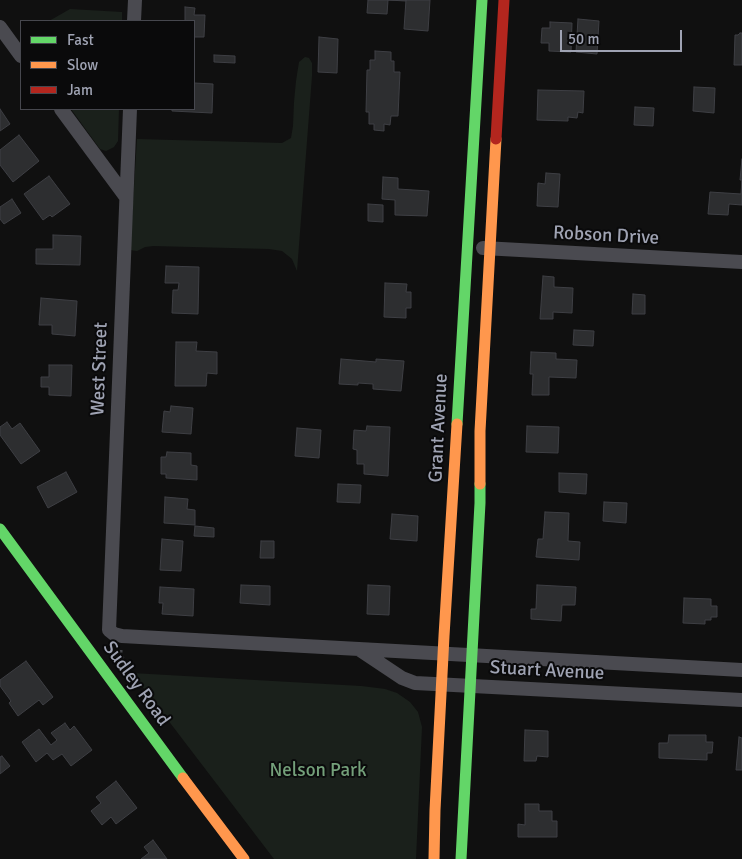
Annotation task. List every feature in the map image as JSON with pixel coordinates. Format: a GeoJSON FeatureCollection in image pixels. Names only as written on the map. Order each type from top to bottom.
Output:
{"type":"FeatureCollection","features":[{"type":"Feature","properties":{"kind":"main road","name":"Grant Avenue"},"geometry":{"type":"LineString","coordinates":[[434,859],[441,684],[482,0]]}},
{"type":"Feature","properties":{"kind":"main road"},"geometry":{"type":"LineString","coordinates":[[461,859],[481,496],[480,431],[504,0]]}},
{"type":"Feature","properties":{"kind":"main road","name":"Sudley Road"},"geometry":{"type":"LineString","coordinates":[[0,529],[244,859]]}},
{"type":"Feature","properties":{"kind":"street"},"geometry":{"type":"LineString","coordinates":[[134,20],[135,0]]}},
{"type":"Feature","properties":{"kind":"street"},"geometry":{"type":"LineString","coordinates":[[0,27],[20,55]]}},
{"type":"Feature","properties":{"kind":"street"},"geometry":{"type":"LineString","coordinates":[[62,110],[126,197]]}},
{"type":"Feature","properties":{"kind":"street","name":"West Street"},"geometry":{"type":"LineString","coordinates":[[108,630],[130,110]]}},
{"type":"Feature","properties":{"kind":"street","name":"Robson Drive"},"geometry":{"type":"LineString","coordinates":[[468,247],[742,262]]}},
{"type":"Feature","properties":{"kind":"street","name":"Stuart Avenue"},"geometry":{"type":"LineString","coordinates":[[108,630],[122,636],[742,670]]}},
{"type":"Feature","properties":{"kind":"street","name":"Stuart Avenue"},"geometry":{"type":"LineString","coordinates":[[359,649],[402,678],[416,683],[742,700]]}},
{"type":"Feature","properties":{"kind":"green space"},"geometry":{"type":"Polygon","coordinates":[[[70,9],[122,12],[122,20],[51,20],[70,9]]]}},
{"type":"Feature","properties":{"kind":"green space"},"geometry":{"type":"Polygon","coordinates":[[[305,57],[309,58],[312,63],[312,76],[297,271],[292,259],[282,251],[269,249],[153,246],[137,251],[130,250],[137,139],[282,143],[291,138],[299,62],[305,57]]]}},
{"type":"Feature","properties":{"kind":"green space"},"geometry":{"type":"Polygon","coordinates":[[[72,110],[119,110],[118,141],[114,147],[106,151],[100,149],[72,110]]]}},
{"type":"Feature","properties":{"kind":"green space","name":"Nelson Park"},"geometry":{"type":"Polygon","coordinates":[[[132,673],[361,686],[385,689],[397,693],[410,702],[418,712],[422,727],[416,859],[274,859],[132,673]]]}},
{"type":"Feature","properties":{"kind":"building"},"geometry":{"type":"Polygon","coordinates":[[[368,0],[388,0],[387,14],[367,13],[368,0]]]}},
{"type":"Feature","properties":{"kind":"building"},"geometry":{"type":"Polygon","coordinates":[[[406,0],[430,0],[428,31],[404,29],[406,0]]]}},
{"type":"Feature","properties":{"kind":"building"},"geometry":{"type":"Polygon","coordinates":[[[185,7],[195,8],[194,15],[205,15],[204,37],[195,37],[195,20],[185,20],[185,7]]]}},
{"type":"Feature","properties":{"kind":"building"},"geometry":{"type":"Polygon","coordinates":[[[578,19],[599,21],[597,54],[576,52],[578,19]]]}},
{"type":"Feature","properties":{"kind":"building"},"geometry":{"type":"Polygon","coordinates":[[[550,22],[572,23],[571,52],[549,51],[549,43],[541,43],[542,28],[550,28],[550,22]]]}},
{"type":"Feature","properties":{"kind":"building"},"geometry":{"type":"Polygon","coordinates":[[[742,33],[742,65],[734,65],[735,35],[742,33]]]}},
{"type":"Feature","properties":{"kind":"building"},"geometry":{"type":"Polygon","coordinates":[[[319,37],[338,39],[337,73],[318,72],[319,37]]]}},
{"type":"Feature","properties":{"kind":"building"},"geometry":{"type":"Polygon","coordinates":[[[375,51],[391,52],[391,61],[394,61],[394,72],[400,72],[398,116],[391,116],[390,125],[384,124],[384,131],[374,130],[374,124],[369,124],[369,112],[366,112],[367,70],[370,70],[370,60],[375,60],[375,51]]]}},
{"type":"Feature","properties":{"kind":"building"},"geometry":{"type":"Polygon","coordinates":[[[214,55],[235,56],[235,63],[214,62],[214,55]]]}},
{"type":"Feature","properties":{"kind":"building"},"geometry":{"type":"Polygon","coordinates":[[[195,83],[213,84],[212,113],[172,111],[195,110],[195,83]]]}},
{"type":"Feature","properties":{"kind":"building"},"geometry":{"type":"Polygon","coordinates":[[[694,87],[715,88],[714,113],[693,111],[694,87]]]}},
{"type":"Feature","properties":{"kind":"building"},"geometry":{"type":"Polygon","coordinates":[[[538,90],[584,91],[583,113],[578,112],[577,118],[568,117],[568,121],[537,120],[538,90]]]}},
{"type":"Feature","properties":{"kind":"building"},"geometry":{"type":"Polygon","coordinates":[[[635,107],[654,108],[653,126],[634,125],[635,107]]]}},
{"type":"Feature","properties":{"kind":"building"},"geometry":{"type":"Polygon","coordinates":[[[0,109],[10,124],[0,131],[0,109]]]}},
{"type":"Feature","properties":{"kind":"building"},"geometry":{"type":"Polygon","coordinates":[[[19,135],[39,161],[13,182],[0,165],[0,150],[19,135]]]}},
{"type":"Feature","properties":{"kind":"building"},"geometry":{"type":"Polygon","coordinates":[[[742,159],[742,180],[740,180],[742,159]]]}},
{"type":"Feature","properties":{"kind":"building"},"geometry":{"type":"Polygon","coordinates":[[[546,173],[560,174],[558,207],[537,206],[538,183],[545,184],[546,173]]]}},
{"type":"Feature","properties":{"kind":"building"},"geometry":{"type":"Polygon","coordinates":[[[49,176],[70,204],[52,217],[50,215],[43,220],[24,194],[49,176]]]}},
{"type":"Feature","properties":{"kind":"building"},"geometry":{"type":"Polygon","coordinates":[[[383,177],[398,178],[398,189],[429,191],[427,216],[395,215],[395,200],[382,199],[383,177]]]}},
{"type":"Feature","properties":{"kind":"building"},"geometry":{"type":"Polygon","coordinates":[[[742,180],[742,205],[729,204],[728,215],[708,214],[710,192],[741,194],[742,180]]]}},
{"type":"Feature","properties":{"kind":"building"},"geometry":{"type":"Polygon","coordinates":[[[12,199],[21,213],[4,224],[0,219],[0,207],[12,199]]]}},
{"type":"Feature","properties":{"kind":"building"},"geometry":{"type":"Polygon","coordinates":[[[368,204],[383,205],[383,222],[368,221],[368,204]]]}},
{"type":"Feature","properties":{"kind":"building"},"geometry":{"type":"Polygon","coordinates":[[[53,235],[81,236],[80,265],[36,264],[36,249],[53,249],[53,235]]]}},
{"type":"Feature","properties":{"kind":"building"},"geometry":{"type":"Polygon","coordinates":[[[166,266],[199,267],[198,314],[172,313],[173,290],[178,290],[179,283],[165,283],[166,266]]]}},
{"type":"Feature","properties":{"kind":"building"},"geometry":{"type":"Polygon","coordinates":[[[543,276],[554,277],[554,287],[573,288],[572,313],[553,312],[553,319],[540,319],[543,276]]]}},
{"type":"Feature","properties":{"kind":"building"},"geometry":{"type":"Polygon","coordinates":[[[385,283],[407,284],[406,292],[411,292],[411,308],[406,308],[406,318],[384,317],[385,283]]]}},
{"type":"Feature","properties":{"kind":"building"},"geometry":{"type":"Polygon","coordinates":[[[633,294],[645,295],[645,314],[632,314],[633,294]]]}},
{"type":"Feature","properties":{"kind":"building"},"geometry":{"type":"Polygon","coordinates":[[[41,298],[77,301],[75,336],[52,334],[52,325],[39,325],[41,298]]]}},
{"type":"Feature","properties":{"kind":"building"},"geometry":{"type":"Polygon","coordinates":[[[574,330],[594,331],[593,346],[573,345],[574,330]]]}},
{"type":"Feature","properties":{"kind":"building"},"geometry":{"type":"Polygon","coordinates":[[[176,342],[197,342],[196,351],[217,352],[217,374],[207,373],[206,386],[175,386],[176,342]]]}},
{"type":"Feature","properties":{"kind":"building"},"geometry":{"type":"Polygon","coordinates":[[[531,352],[556,353],[556,359],[577,360],[576,378],[549,377],[549,395],[532,395],[533,374],[530,374],[531,352]]]}},
{"type":"Feature","properties":{"kind":"building"},"geometry":{"type":"Polygon","coordinates":[[[341,359],[376,362],[376,359],[404,361],[401,391],[373,389],[373,384],[339,384],[341,359]]]}},
{"type":"Feature","properties":{"kind":"building"},"geometry":{"type":"Polygon","coordinates":[[[49,365],[72,365],[71,396],[49,395],[49,387],[41,387],[41,377],[49,377],[49,365]]]}},
{"type":"Feature","properties":{"kind":"building"},"geometry":{"type":"Polygon","coordinates":[[[171,406],[193,408],[191,434],[162,432],[164,411],[170,412],[171,406]]]}},
{"type":"Feature","properties":{"kind":"building"},"geometry":{"type":"Polygon","coordinates":[[[7,422],[12,429],[20,423],[40,451],[21,464],[0,435],[0,427],[7,422]]]}},
{"type":"Feature","properties":{"kind":"building"},"geometry":{"type":"Polygon","coordinates":[[[367,426],[390,427],[388,476],[364,474],[364,464],[357,464],[357,450],[353,449],[354,430],[366,431],[367,426]]]}},
{"type":"Feature","properties":{"kind":"building"},"geometry":{"type":"Polygon","coordinates":[[[527,426],[559,427],[558,453],[526,452],[527,426]]]}},
{"type":"Feature","properties":{"kind":"building"},"geometry":{"type":"Polygon","coordinates":[[[297,428],[321,430],[319,458],[295,456],[297,428]]]}},
{"type":"Feature","properties":{"kind":"building"},"geometry":{"type":"Polygon","coordinates":[[[167,452],[191,453],[191,465],[197,466],[197,480],[166,478],[166,474],[161,474],[161,457],[166,457],[167,452]]]}},
{"type":"Feature","properties":{"kind":"building"},"geometry":{"type":"Polygon","coordinates":[[[66,472],[77,492],[48,508],[37,487],[66,472]]]}},
{"type":"Feature","properties":{"kind":"building"},"geometry":{"type":"Polygon","coordinates":[[[559,473],[587,474],[586,494],[559,492],[559,473]]]}},
{"type":"Feature","properties":{"kind":"building"},"geometry":{"type":"Polygon","coordinates":[[[338,484],[361,485],[360,503],[337,502],[338,484]]]}},
{"type":"Feature","properties":{"kind":"building"},"geometry":{"type":"Polygon","coordinates":[[[165,497],[188,499],[187,509],[195,510],[195,525],[164,523],[165,497]]]}},
{"type":"Feature","properties":{"kind":"building"},"geometry":{"type":"Polygon","coordinates":[[[604,502],[627,503],[626,523],[603,521],[604,502]]]}},
{"type":"Feature","properties":{"kind":"building"},"geometry":{"type":"Polygon","coordinates":[[[545,512],[569,513],[568,541],[580,542],[579,560],[536,557],[538,539],[543,539],[545,512]]]}},
{"type":"Feature","properties":{"kind":"building"},"geometry":{"type":"Polygon","coordinates":[[[392,514],[418,516],[417,541],[390,539],[392,514]]]}},
{"type":"Feature","properties":{"kind":"building"},"geometry":{"type":"Polygon","coordinates":[[[195,526],[214,528],[214,537],[194,536],[195,526]]]}},
{"type":"Feature","properties":{"kind":"building"},"geometry":{"type":"Polygon","coordinates":[[[162,539],[183,541],[181,571],[160,570],[162,539]]]}},
{"type":"Feature","properties":{"kind":"building"},"geometry":{"type":"Polygon","coordinates":[[[261,541],[274,541],[274,558],[260,558],[261,541]]]}},
{"type":"Feature","properties":{"kind":"building"},"geometry":{"type":"Polygon","coordinates":[[[241,585],[270,586],[270,605],[240,603],[241,585]]]}},
{"type":"Feature","properties":{"kind":"building"},"geometry":{"type":"Polygon","coordinates":[[[368,585],[390,586],[389,615],[367,614],[368,585]]]}},
{"type":"Feature","properties":{"kind":"building"},"geometry":{"type":"Polygon","coordinates":[[[537,585],[576,587],[575,605],[562,605],[561,621],[531,619],[531,609],[536,609],[537,585]]]}},
{"type":"Feature","properties":{"kind":"building"},"geometry":{"type":"Polygon","coordinates":[[[160,587],[194,589],[193,616],[162,614],[163,603],[159,603],[160,587]]]}},
{"type":"Feature","properties":{"kind":"building"},"geometry":{"type":"Polygon","coordinates":[[[684,598],[711,599],[711,606],[717,606],[717,617],[705,620],[705,624],[683,623],[684,598]]]}},
{"type":"Feature","properties":{"kind":"building"},"geometry":{"type":"Polygon","coordinates":[[[26,661],[53,697],[43,705],[39,700],[18,716],[9,703],[11,701],[0,686],[0,680],[26,661]]]}},
{"type":"Feature","properties":{"kind":"building"},"geometry":{"type":"Polygon","coordinates":[[[65,723],[70,730],[74,726],[92,750],[71,766],[62,754],[53,760],[47,753],[36,762],[22,742],[39,729],[51,745],[57,740],[51,733],[65,723]]]}},
{"type":"Feature","properties":{"kind":"building"},"geometry":{"type":"Polygon","coordinates":[[[525,730],[548,731],[548,757],[537,756],[536,761],[524,761],[525,730]]]}},
{"type":"Feature","properties":{"kind":"building"},"geometry":{"type":"Polygon","coordinates":[[[669,735],[706,735],[706,742],[713,742],[712,753],[707,753],[707,760],[659,758],[659,743],[668,743],[669,735]]]}},
{"type":"Feature","properties":{"kind":"building"},"geometry":{"type":"Polygon","coordinates":[[[739,737],[742,738],[742,770],[736,770],[739,737]]]}},
{"type":"Feature","properties":{"kind":"building"},"geometry":{"type":"Polygon","coordinates":[[[2,756],[10,766],[0,774],[0,757],[2,756]]]}},
{"type":"Feature","properties":{"kind":"building"},"geometry":{"type":"Polygon","coordinates":[[[116,781],[137,808],[116,824],[111,817],[102,825],[91,811],[101,803],[96,797],[116,781]]]}},
{"type":"Feature","properties":{"kind":"building"},"geometry":{"type":"Polygon","coordinates":[[[525,804],[539,804],[539,811],[552,811],[552,821],[557,821],[557,837],[518,837],[518,824],[525,825],[525,804]]]}},
{"type":"Feature","properties":{"kind":"building"},"geometry":{"type":"Polygon","coordinates":[[[153,840],[167,859],[141,859],[149,853],[144,847],[153,840]]]}},
{"type":"Feature","properties":{"kind":"traffic: fast"},"geometry":{"type":"LineString","coordinates":[[457,424],[482,0]]}},
{"type":"Feature","properties":{"kind":"traffic: fast"},"geometry":{"type":"LineString","coordinates":[[461,859],[480,484]]}},
{"type":"Feature","properties":{"kind":"traffic: fast"},"geometry":{"type":"LineString","coordinates":[[0,529],[183,778]]}},
{"type":"Feature","properties":{"kind":"traffic: slow"},"geometry":{"type":"LineString","coordinates":[[480,484],[480,431],[496,139]]}},
{"type":"Feature","properties":{"kind":"traffic: slow"},"geometry":{"type":"LineString","coordinates":[[434,859],[444,636],[457,424]]}},
{"type":"Feature","properties":{"kind":"traffic: slow"},"geometry":{"type":"LineString","coordinates":[[183,778],[244,859]]}},
{"type":"Feature","properties":{"kind":"traffic: jam"},"geometry":{"type":"LineString","coordinates":[[496,139],[504,0]]}}]}
